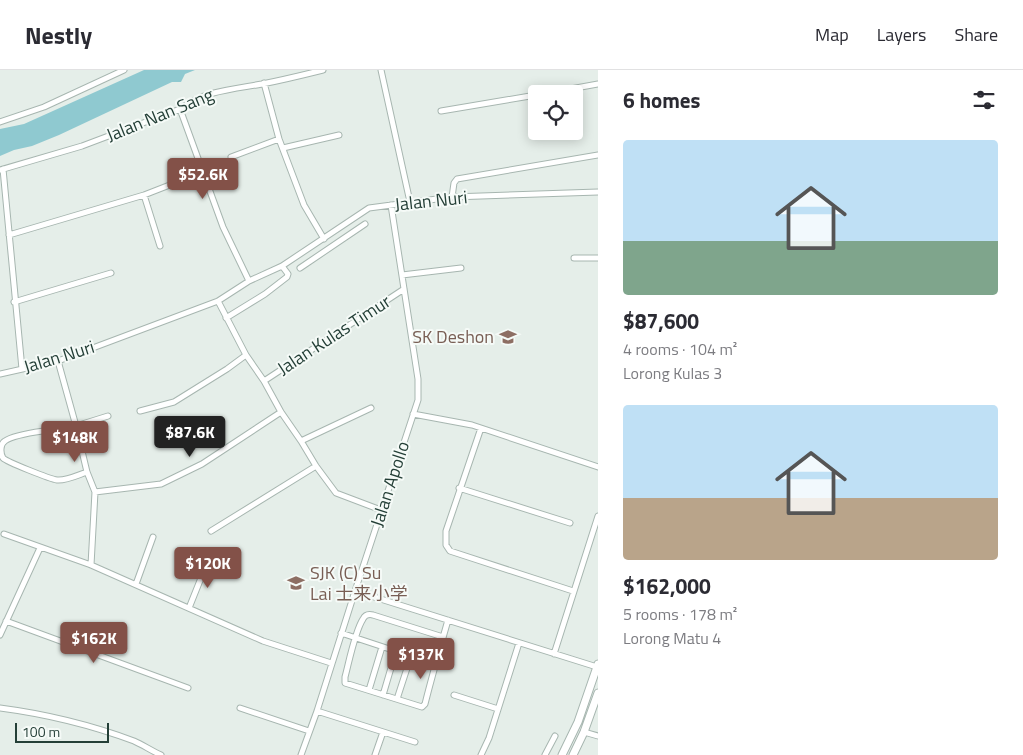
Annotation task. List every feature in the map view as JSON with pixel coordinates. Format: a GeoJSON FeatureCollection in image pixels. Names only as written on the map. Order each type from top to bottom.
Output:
{"type":"FeatureCollection","features":[{"type":"Feature","properties":{"kind":"street"},"geometry":{"type":"LineString","coordinates":[[0,122],[44,107],[124,70]]}},
{"type":"Feature","properties":{"kind":"street","name":"Jalan Nan Sang"},"geometry":{"type":"LineString","coordinates":[[2,170],[82,146],[180,108],[203,96],[323,70]]}},
{"type":"Feature","properties":{"kind":"street"},"geometry":{"type":"LineString","coordinates":[[381,70],[410,202]]}},
{"type":"Feature","properties":{"kind":"street"},"geometry":{"type":"LineString","coordinates":[[264,83],[279,139],[304,205],[324,239]]}},
{"type":"Feature","properties":{"kind":"street"},"geometry":{"type":"LineString","coordinates":[[583,87],[598,84]]}},
{"type":"Feature","properties":{"kind":"street"},"geometry":{"type":"LineString","coordinates":[[586,86],[586,94]]}},
{"type":"Feature","properties":{"kind":"street"},"geometry":{"type":"LineString","coordinates":[[441,111],[528,96]]}},
{"type":"Feature","properties":{"kind":"street"},"geometry":{"type":"LineString","coordinates":[[180,108],[223,227],[249,281]]}},
{"type":"Feature","properties":{"kind":"street"},"geometry":{"type":"LineString","coordinates":[[283,148],[339,135]]}},
{"type":"Feature","properties":{"kind":"street"},"geometry":{"type":"LineString","coordinates":[[231,157],[279,139]]}},
{"type":"Feature","properties":{"kind":"street"},"geometry":{"type":"LineString","coordinates":[[452,197],[454,183],[457,179],[598,155]]}},
{"type":"Feature","properties":{"kind":"street"},"geometry":{"type":"LineString","coordinates":[[2,170],[22,369]]}},
{"type":"Feature","properties":{"kind":"street"},"geometry":{"type":"LineString","coordinates":[[9,235],[144,194],[204,172]]}},
{"type":"Feature","properties":{"kind":"street","name":"Jalan Nuri"},"geometry":{"type":"LineString","coordinates":[[0,374],[58,361],[218,301],[249,281],[282,266],[370,208],[452,197],[598,192]]}},
{"type":"Feature","properties":{"kind":"street"},"geometry":{"type":"LineString","coordinates":[[144,194],[160,246]]}},
{"type":"Feature","properties":{"kind":"street","name":"Jalan Apollo"},"geometry":{"type":"LineString","coordinates":[[302,755],[419,391],[391,205]]}},
{"type":"Feature","properties":{"kind":"street"},"geometry":{"type":"LineString","coordinates":[[347,222],[353,231]]}},
{"type":"Feature","properties":{"kind":"street"},"geometry":{"type":"LineString","coordinates":[[300,268],[365,224]]}},
{"type":"Feature","properties":{"kind":"street"},"geometry":{"type":"LineString","coordinates":[[304,252],[310,261]]}},
{"type":"Feature","properties":{"kind":"street"},"geometry":{"type":"LineString","coordinates":[[574,258],[598,258]]}},
{"type":"Feature","properties":{"kind":"street"},"geometry":{"type":"LineString","coordinates":[[226,318],[265,294],[287,277],[288,274],[282,266]]}},
{"type":"Feature","properties":{"kind":"street"},"geometry":{"type":"LineString","coordinates":[[402,275],[460,268]]}},
{"type":"Feature","properties":{"kind":"street"},"geometry":{"type":"LineString","coordinates":[[14,302],[111,273]]}},
{"type":"Feature","properties":{"kind":"street","name":"Jalan Kulas Timur"},"geometry":{"type":"LineString","coordinates":[[264,381],[404,289]]}},
{"type":"Feature","properties":{"kind":"street"},"geometry":{"type":"LineString","coordinates":[[218,301],[246,355],[264,381],[281,412],[336,493],[381,510]]}},
{"type":"Feature","properties":{"kind":"street"},"geometry":{"type":"LineString","coordinates":[[140,411],[174,402],[246,355]]}},
{"type":"Feature","properties":{"kind":"street"},"geometry":{"type":"LineString","coordinates":[[58,361],[87,472],[95,492],[91,565]]}},
{"type":"Feature","properties":{"kind":"street"},"geometry":{"type":"LineString","coordinates":[[302,441],[371,408]]}},
{"type":"Feature","properties":{"kind":"street"},"geometry":{"type":"LineString","coordinates":[[95,492],[161,484],[202,464],[281,412]]}},
{"type":"Feature","properties":{"kind":"street"},"geometry":{"type":"LineString","coordinates":[[412,414],[481,428],[598,467]]}},
{"type":"Feature","properties":{"kind":"street"},"geometry":{"type":"LineString","coordinates":[[76,426],[108,416]]}},
{"type":"Feature","properties":{"kind":"street"},"geometry":{"type":"LineString","coordinates":[[481,428],[459,488],[446,531],[446,546],[450,551],[573,591]]}},
{"type":"Feature","properties":{"kind":"street"},"geometry":{"type":"LineString","coordinates":[[50,430],[4,441],[0,448],[3,458],[56,480],[87,472]]}},
{"type":"Feature","properties":{"kind":"street"},"geometry":{"type":"LineString","coordinates":[[211,531],[316,466]]}},
{"type":"Feature","properties":{"kind":"street"},"geometry":{"type":"LineString","coordinates":[[459,488],[570,523]]}},
{"type":"Feature","properties":{"kind":"street"},"geometry":{"type":"LineString","coordinates":[[554,654],[598,516]]}},
{"type":"Feature","properties":{"kind":"street"},"geometry":{"type":"LineString","coordinates":[[4,534],[91,565],[263,641],[331,663]]}},
{"type":"Feature","properties":{"kind":"street"},"geometry":{"type":"LineString","coordinates":[[136,584],[153,537]]}},
{"type":"Feature","properties":{"kind":"street"},"geometry":{"type":"LineString","coordinates":[[0,636],[40,548]]}},
{"type":"Feature","properties":{"kind":"street"},"geometry":{"type":"LineString","coordinates":[[189,608],[207,562]]}},
{"type":"Feature","properties":{"kind":"street"},"geometry":{"type":"LineString","coordinates":[[355,591],[554,654],[597,665],[578,722],[562,755]]}},
{"type":"Feature","properties":{"kind":"street"},"geometry":{"type":"LineString","coordinates":[[443,637],[369,614],[363,619],[345,681],[347,684],[420,707],[423,706],[448,620]]}},
{"type":"Feature","properties":{"kind":"street"},"geometry":{"type":"LineString","coordinates":[[6,621],[188,688]]}},
{"type":"Feature","properties":{"kind":"street"},"geometry":{"type":"LineString","coordinates":[[341,634],[435,664]]}},
{"type":"Feature","properties":{"kind":"street"},"geometry":{"type":"LineString","coordinates":[[481,755],[489,738],[519,643]]}},
{"type":"Feature","properties":{"kind":"street"},"geometry":{"type":"LineString","coordinates":[[369,690],[382,647]]}},
{"type":"Feature","properties":{"kind":"street"},"geometry":{"type":"LineString","coordinates":[[383,695],[396,651]]}},
{"type":"Feature","properties":{"kind":"street"},"geometry":{"type":"LineString","coordinates":[[397,699],[411,656]]}},
{"type":"Feature","properties":{"kind":"street"},"geometry":{"type":"LineString","coordinates":[[573,755],[584,732],[598,693]]}},
{"type":"Feature","properties":{"kind":"street"},"geometry":{"type":"LineString","coordinates":[[454,695],[498,710]]}},
{"type":"Feature","properties":{"kind":"street"},"geometry":{"type":"LineString","coordinates":[[0,708],[32,712],[111,733],[136,742],[162,755]]}},
{"type":"Feature","properties":{"kind":"street"},"geometry":{"type":"LineString","coordinates":[[240,708],[309,732]]}},
{"type":"Feature","properties":{"kind":"street"},"geometry":{"type":"LineString","coordinates":[[317,711],[415,742]]}},
{"type":"Feature","properties":{"kind":"street"},"geometry":{"type":"LineString","coordinates":[[375,755],[382,732]]}},
{"type":"Feature","properties":{"kind":"street"},"geometry":{"type":"LineString","coordinates":[[584,732],[598,736]]}},
{"type":"Feature","properties":{"kind":"street"},"geometry":{"type":"LineString","coordinates":[[545,755],[555,736]]}},
{"type":"Feature","properties":{"kind":"water"},"geometry":{"type":"Polygon","coordinates":[[[144,70],[195,70],[185,74],[181,82],[172,82],[59,135],[0,156],[0,129],[24,124],[144,70]]]}},
{"type":"Feature","properties":{"kind":"place","name":"SK Deshon"},"geometry":{"type":"Point","coordinates":[508,337]}},
{"type":"Feature","properties":{"kind":"place","name":"SJK (C) Su Lai 士来小学"},"geometry":{"type":"Point","coordinates":[296,583]}}]}
